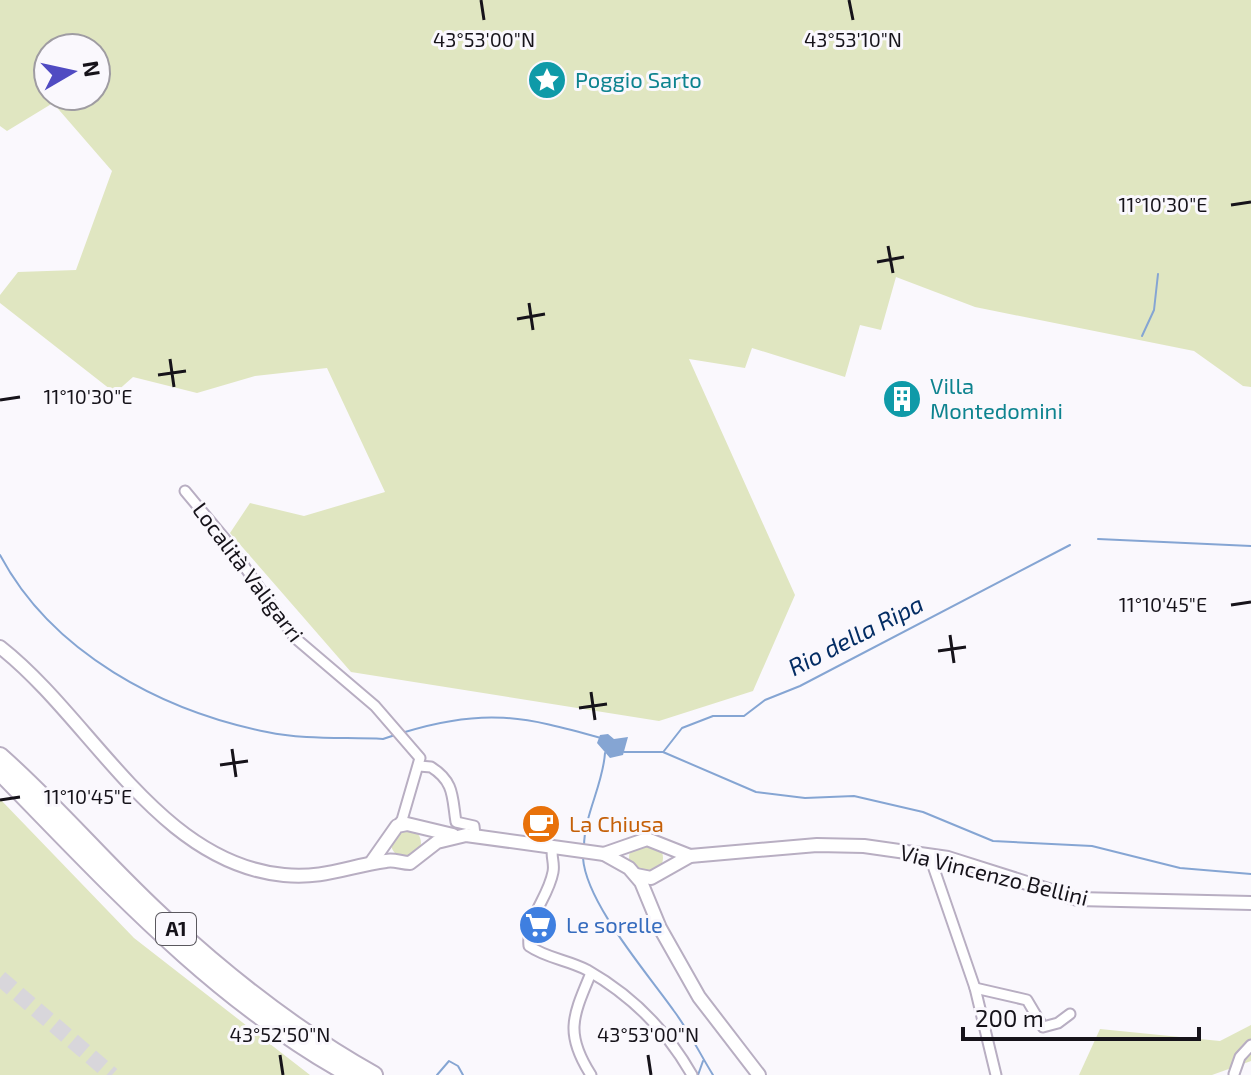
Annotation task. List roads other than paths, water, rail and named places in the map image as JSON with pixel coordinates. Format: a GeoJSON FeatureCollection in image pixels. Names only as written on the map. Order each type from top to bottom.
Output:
{"type":"FeatureCollection","features":[{"type":"Feature","properties":{"kind":"highway","name":"A1"},"geometry":{"type":"LineString","coordinates":[[0,756],[168,923],[245,989],[318,1044],[374,1075]]}},
{"type":"Feature","properties":{"kind":"highway","name":"A1"},"geometry":{"type":"LineString","coordinates":[[0,772],[156,930],[231,996],[273,1028],[351,1075]]}},
{"type":"Feature","properties":{"kind":"main road"},"geometry":{"type":"LineString","coordinates":[[0,647],[49,692],[172,826],[203,849],[254,870],[280,875],[322,876],[371,863],[395,860],[410,863],[425,850],[455,836]]}},
{"type":"Feature","properties":{"kind":"main road"},"geometry":{"type":"LineString","coordinates":[[371,863],[397,826],[415,826],[455,836],[475,835],[600,854],[632,872],[659,872]]}},
{"type":"Feature","properties":{"kind":"main road"},"geometry":{"type":"LineString","coordinates":[[415,826],[426,840],[425,850]]}},
{"type":"Feature","properties":{"kind":"main road"},"geometry":{"type":"LineString","coordinates":[[600,854],[647,839],[660,845],[665,854],[651,906]]}},
{"type":"Feature","properties":{"kind":"main road"},"geometry":{"type":"LineString","coordinates":[[386,842],[395,860]]}},
{"type":"Feature","properties":{"kind":"main road"},"geometry":{"type":"LineString","coordinates":[[633,844],[627,858],[632,872],[699,997],[759,1075]]}},
{"type":"Feature","properties":{"kind":"main road","name":"Via Vincenzo Bellini"},"geometry":{"type":"LineString","coordinates":[[660,845],[690,856]]}},
{"type":"Feature","properties":{"kind":"main road","name":"Via Vincenzo Bellini"},"geometry":{"type":"LineString","coordinates":[[659,872],[690,856],[839,845],[934,855],[1077,899],[1251,903]]}},
{"type":"Feature","properties":{"kind":"street","name":"Località Valigarri"},"geometry":{"type":"LineString","coordinates":[[185,491],[225,539],[294,637],[384,715],[417,754],[419,766]]}},
{"type":"Feature","properties":{"kind":"street"},"geometry":{"type":"LineString","coordinates":[[397,826],[419,766],[431,767],[450,785],[455,796],[456,822],[472,825],[475,835]]}},
{"type":"Feature","properties":{"kind":"street"},"geometry":{"type":"LineString","coordinates":[[405,810],[415,826]]}},
{"type":"Feature","properties":{"kind":"street"},"geometry":{"type":"LineString","coordinates":[[553,846],[550,855],[553,871],[529,926],[529,946],[591,973],[663,1030],[692,1075]]}},
{"type":"Feature","properties":{"kind":"street"},"geometry":{"type":"LineString","coordinates":[[934,855],[932,863],[975,988],[996,1075]]}},
{"type":"Feature","properties":{"kind":"street"},"geometry":{"type":"LineString","coordinates":[[591,973],[572,1024],[574,1044],[591,1075]]}},
{"type":"Feature","properties":{"kind":"street"},"geometry":{"type":"LineString","coordinates":[[975,988],[1027,1000],[1043,1027],[1070,1014]]}},
{"type":"Feature","properties":{"kind":"street"},"geometry":{"type":"LineString","coordinates":[[1234,1074],[1240,1057],[1251,1045]]}},
{"type":"Feature","properties":{"kind":"water"},"geometry":{"type":"Polygon","coordinates":[[[608,734],[614,739],[628,737],[623,755],[610,758],[597,743],[600,735],[608,734]]]}},
{"type":"Feature","properties":{"kind":"waterway"},"geometry":{"type":"LineString","coordinates":[[1142,336],[1154,310],[1158,274]]}},
{"type":"Feature","properties":{"kind":"waterway","name":"Rio della Ripa"},"geometry":{"type":"LineString","coordinates":[[1098,539],[1251,546]]}},
{"type":"Feature","properties":{"kind":"waterway","name":"Rio della Ripa"},"geometry":{"type":"LineString","coordinates":[[664,751],[682,728],[713,716],[744,716],[765,700],[800,686],[1070,545]]}},
{"type":"Feature","properties":{"kind":"waterway"},"geometry":{"type":"LineString","coordinates":[[0,555],[22,590],[49,621],[80,649],[150,693],[228,722],[281,735],[383,739],[395,735]]}},
{"type":"Feature","properties":{"kind":"waterway"},"geometry":{"type":"LineString","coordinates":[[405,732],[458,720],[503,718],[549,724],[601,738]]}},
{"type":"Feature","properties":{"kind":"waterway"},"geometry":{"type":"LineString","coordinates":[[624,752],[663,752],[756,792],[805,798],[854,796],[923,812],[993,841],[1092,846],[1180,868],[1251,874]]}},
{"type":"Feature","properties":{"kind":"waterway"},"geometry":{"type":"LineString","coordinates":[[584,847],[605,753]]}},
{"type":"Feature","properties":{"kind":"waterway"},"geometry":{"type":"LineString","coordinates":[[583,858],[587,876],[606,916],[679,1019],[713,1075]]}},
{"type":"Feature","properties":{"kind":"waterway"},"geometry":{"type":"LineString","coordinates":[[437,1075],[449,1061],[458,1066],[463,1075]]}},
{"type":"Feature","properties":{"kind":"waterway"},"geometry":{"type":"LineString","coordinates":[[698,1075],[703,1061]]}},
{"type":"Feature","properties":{"kind":"tunnel"},"geometry":{"type":"LineString","coordinates":[[0,978],[112,1075]]}},
{"type":"Feature","properties":{"kind":"place","name":"Poggio Sarto"},"geometry":{"type":"Point","coordinates":[547,80]}},
{"type":"Feature","properties":{"kind":"place","name":"Villa Montedomini"},"geometry":{"type":"Point","coordinates":[902,399]}},
{"type":"Feature","properties":{"kind":"place","name":"La Chiusa"},"geometry":{"type":"Point","coordinates":[541,824]}},
{"type":"Feature","properties":{"kind":"place","name":"Le sorelle"},"geometry":{"type":"Point","coordinates":[538,925]}}]}
